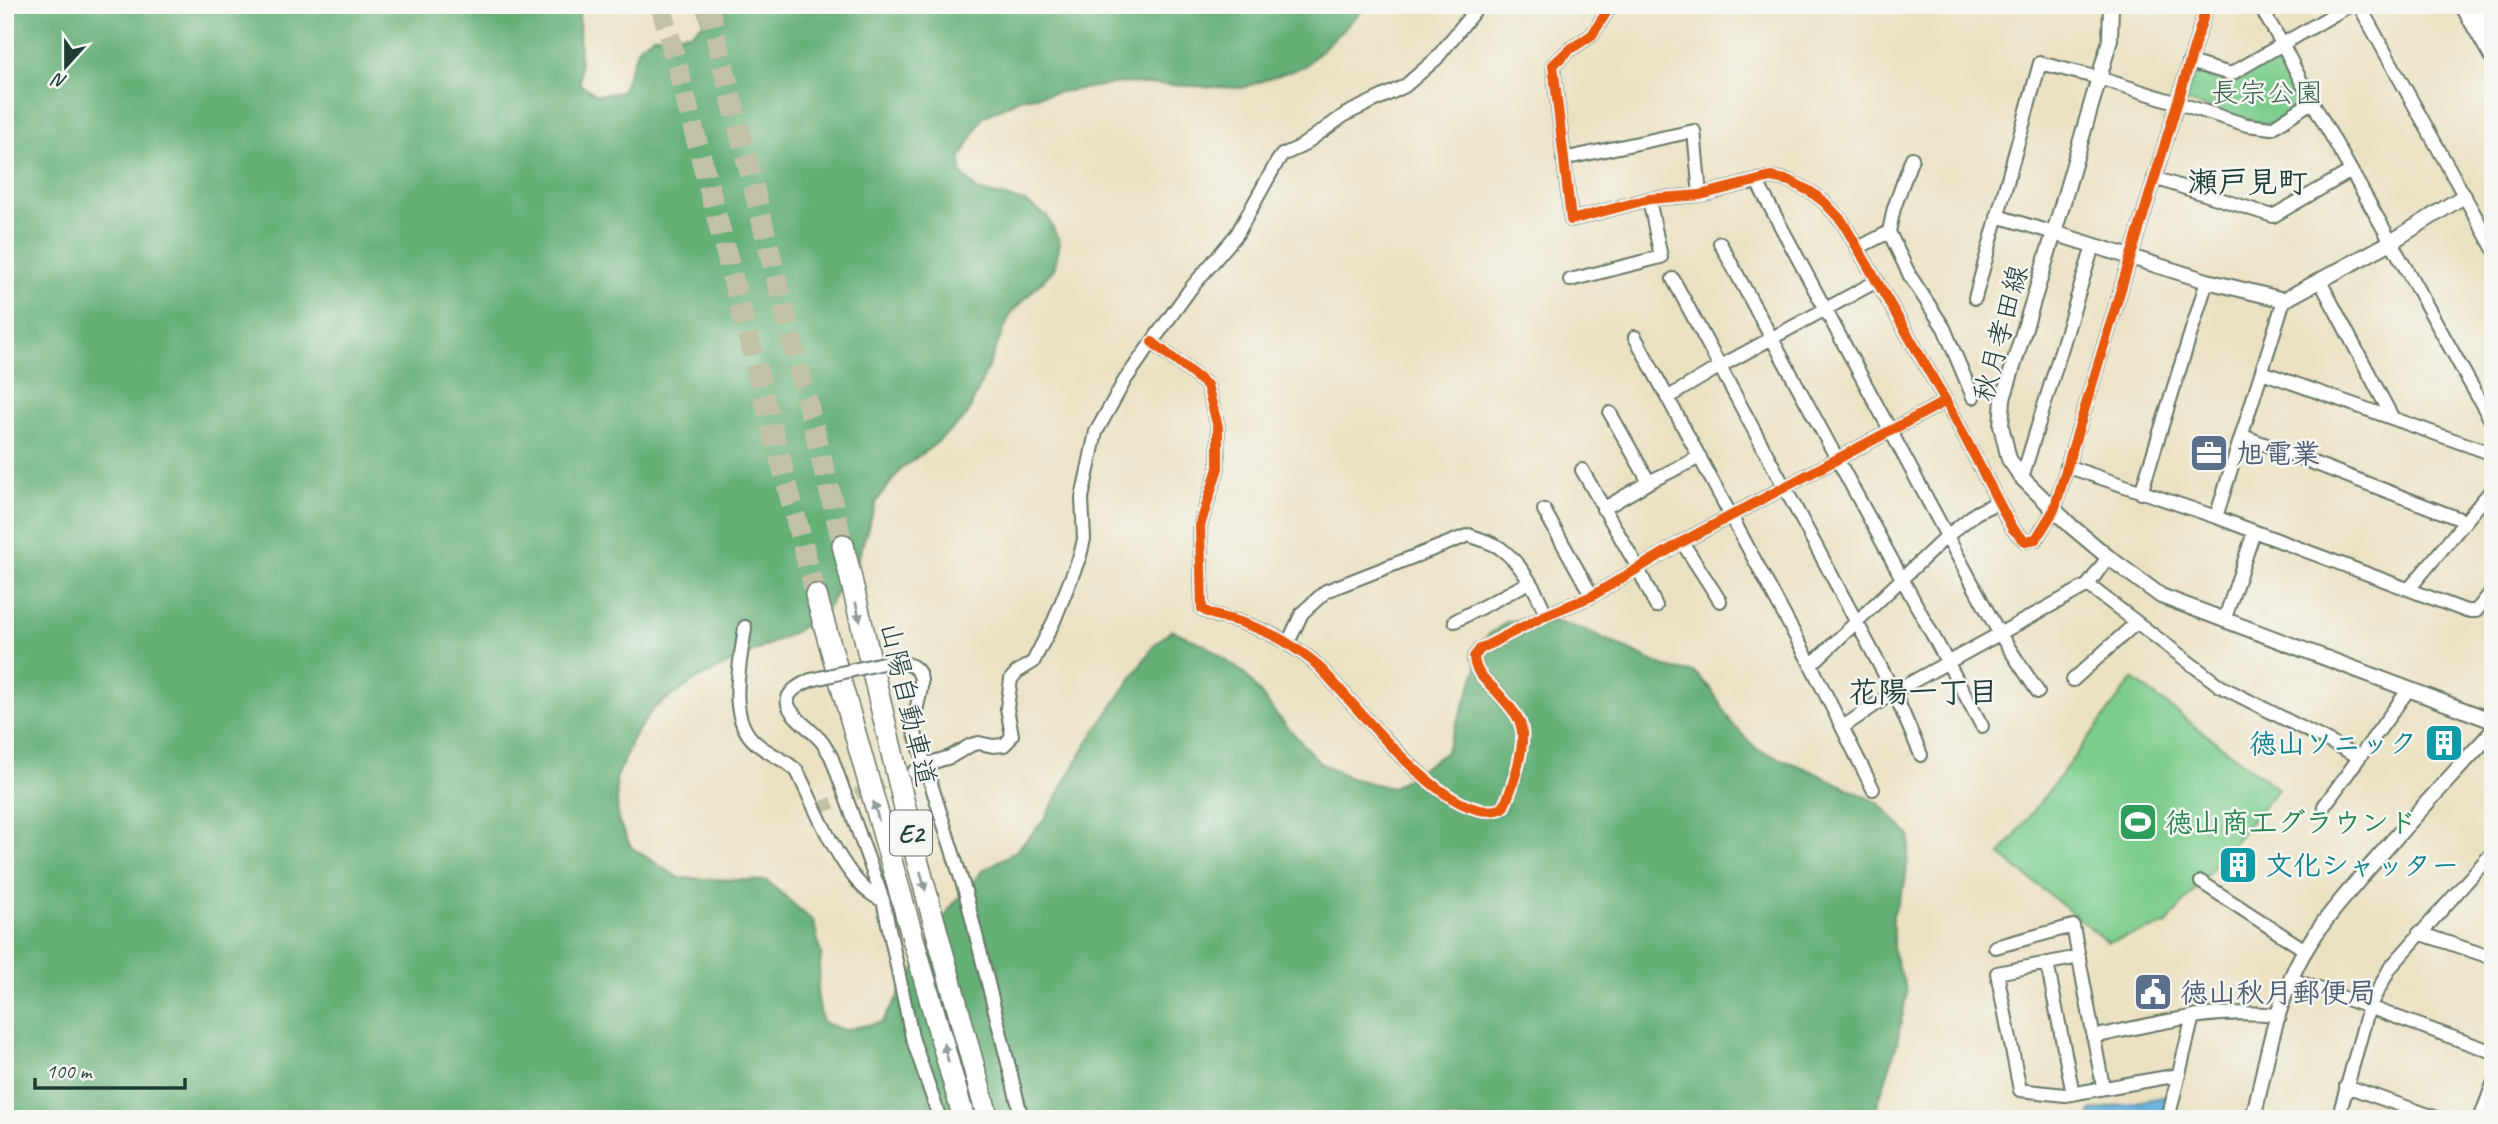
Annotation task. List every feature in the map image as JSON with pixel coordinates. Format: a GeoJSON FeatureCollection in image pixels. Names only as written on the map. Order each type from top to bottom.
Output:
{"type":"FeatureCollection","features":[{"type":"Feature","properties":{"kind":"highway"},"geometry":{"type":"LineString","coordinates":[[2465,5],[2493,54]]}},
{"type":"Feature","properties":{"kind":"highway"},"geometry":{"type":"LineString","coordinates":[[2483,5],[2493,23]]}},
{"type":"Feature","properties":{"kind":"highway","name":"山陽自動車道"},"geometry":{"type":"LineString","coordinates":[[843,545],[918,863],[988,1119]]}},
{"type":"Feature","properties":{"kind":"highway","name":"山陽自動車道"},"geometry":{"type":"LineString","coordinates":[[816,595],[964,1119]]}},
{"type":"Feature","properties":{"kind":"street"},"geometry":{"type":"LineString","coordinates":[[919,769],[971,745],[1004,745],[1012,735],[1007,708],[1012,678],[1017,671],[1033,662],[1054,621],[1080,556],[1084,539],[1082,498],[1096,432],[1125,380],[1152,342],[1191,288],[1237,234],[1282,155],[1300,147],[1346,114],[1405,86],[1436,59],[1479,5]]}},
{"type":"Feature","properties":{"kind":"street"},"geometry":{"type":"LineString","coordinates":[[1611,5],[1592,35],[1569,50],[1553,65],[1571,220],[1649,200],[1700,195],[1772,177],[1790,181],[1811,192],[1834,211],[1858,248],[1946,401],[2012,528],[2025,541],[2036,540],[2054,510],[2207,5]]}},
{"type":"Feature","properties":{"kind":"street","name":"秋月孝田線"},"geometry":{"type":"LineString","coordinates":[[2111,5],[2110,40],[2003,399],[2001,426],[2009,459],[2022,478],[2054,510],[2108,557],[2161,596],[2493,721]]}},
{"type":"Feature","properties":{"kind":"street"},"geometry":{"type":"LineString","coordinates":[[2259,5],[2493,424]]}},
{"type":"Feature","properties":{"kind":"street"},"geometry":{"type":"LineString","coordinates":[[2189,62],[2231,74],[2350,5]]}},
{"type":"Feature","properties":{"kind":"street"},"geometry":{"type":"LineString","coordinates":[[2359,5],[2493,248]]}},
{"type":"Feature","properties":{"kind":"street"},"geometry":{"type":"LineString","coordinates":[[1975,298],[2040,62],[2248,125],[2272,128],[2313,101]]}},
{"type":"Feature","properties":{"kind":"street"},"geometry":{"type":"LineString","coordinates":[[1563,159],[1694,131],[1700,195]]}},
{"type":"Feature","properties":{"kind":"street"},"geometry":{"type":"LineString","coordinates":[[1912,158],[1894,208],[1889,232],[1910,276],[1944,328],[1973,397]]}},
{"type":"Feature","properties":{"kind":"street"},"geometry":{"type":"LineString","coordinates":[[2154,178],[2273,216],[2351,171]]}},
{"type":"Feature","properties":{"kind":"street"},"geometry":{"type":"LineString","coordinates":[[1758,182],[1824,310],[1892,431],[1999,633],[2038,692]]}},
{"type":"Feature","properties":{"kind":"street"},"geometry":{"type":"LineString","coordinates":[[1997,216],[2207,281],[2284,300],[2391,242],[2464,196]]}},
{"type":"Feature","properties":{"kind":"street"},"geometry":{"type":"LineString","coordinates":[[1570,280],[1661,257],[1649,200]]}},
{"type":"Feature","properties":{"kind":"street"},"geometry":{"type":"LineString","coordinates":[[1858,248],[1889,232]]}},
{"type":"Feature","properties":{"kind":"street"},"geometry":{"type":"LineString","coordinates":[[1720,243],[1982,726]]}},
{"type":"Feature","properties":{"kind":"street"},"geometry":{"type":"LineString","coordinates":[[2022,478],[2093,246]]}},
{"type":"Feature","properties":{"kind":"street"},"geometry":{"type":"LineString","coordinates":[[1673,279],[1894,692],[1921,755]]}},
{"type":"Feature","properties":{"kind":"street"},"geometry":{"type":"LineString","coordinates":[[1667,398],[1877,281]]}},
{"type":"Feature","properties":{"kind":"street"},"geometry":{"type":"LineString","coordinates":[[2141,493],[2207,281]]}},
{"type":"Feature","properties":{"kind":"street"},"geometry":{"type":"LineString","coordinates":[[2320,281],[2392,417]]}},
{"type":"Feature","properties":{"kind":"street"},"geometry":{"type":"LineString","coordinates":[[2216,517],[2284,300]]}},
{"type":"Feature","properties":{"kind":"street"},"geometry":{"type":"LineString","coordinates":[[1635,337],[1811,665],[1873,789]]}},
{"type":"Feature","properties":{"kind":"street"},"geometry":{"type":"LineString","coordinates":[[1152,342],[1208,384],[1218,427],[1218,467],[1200,526],[1202,609],[1288,643],[1315,663],[1395,751],[1421,774],[1469,808],[1494,812],[1503,808],[1511,791],[1522,733],[1521,723],[1513,712],[1475,669],[1474,657],[1480,649],[1546,615],[1592,596],[1682,542],[1946,401]]}},
{"type":"Feature","properties":{"kind":"street"},"geometry":{"type":"LineString","coordinates":[[2262,372],[2493,454]]}},
{"type":"Feature","properties":{"kind":"street"},"geometry":{"type":"LineString","coordinates":[[1610,413],[1649,482]]}},
{"type":"Feature","properties":{"kind":"street"},"geometry":{"type":"LineString","coordinates":[[2243,436],[2465,521]]}},
{"type":"Feature","properties":{"kind":"street"},"geometry":{"type":"LineString","coordinates":[[1603,509],[1700,457]]}},
{"type":"Feature","properties":{"kind":"street"},"geometry":{"type":"LineString","coordinates":[[2066,466],[2216,517],[2466,611],[2476,611],[2493,590]]}},
{"type":"Feature","properties":{"kind":"street"},"geometry":{"type":"LineString","coordinates":[[1582,470],[1638,568],[1656,606]]}},
{"type":"Feature","properties":{"kind":"street"},"geometry":{"type":"LineString","coordinates":[[2409,589],[2493,488]]}},
{"type":"Feature","properties":{"kind":"street"},"geometry":{"type":"LineString","coordinates":[[1811,665],[1947,536],[1976,513],[1998,502]]}},
{"type":"Feature","properties":{"kind":"street"},"geometry":{"type":"LineString","coordinates":[[1544,510],[1592,596]]}},
{"type":"Feature","properties":{"kind":"street"},"geometry":{"type":"LineString","coordinates":[[2224,621],[2253,532]]}},
{"type":"Feature","properties":{"kind":"street"},"geometry":{"type":"LineString","coordinates":[[1288,643],[1302,613],[1326,591],[1469,535],[1498,546],[1511,558],[1530,582],[1546,615]]}},
{"type":"Feature","properties":{"kind":"street"},"geometry":{"type":"LineString","coordinates":[[1682,542],[1720,601]]}},
{"type":"Feature","properties":{"kind":"street"},"geometry":{"type":"LineString","coordinates":[[1843,727],[1894,692],[1949,664],[2088,584],[2108,557]]}},
{"type":"Feature","properties":{"kind":"street"},"geometry":{"type":"LineString","coordinates":[[1455,621],[1530,582]]}},
{"type":"Feature","properties":{"kind":"street"},"geometry":{"type":"LineString","coordinates":[[2088,584],[2220,686],[2359,757]]}},
{"type":"Feature","properties":{"kind":"street"},"geometry":{"type":"LineString","coordinates":[[2073,680],[2136,623]]}},
{"type":"Feature","properties":{"kind":"street"},"geometry":{"type":"LineString","coordinates":[[745,627],[738,685],[741,723],[758,746],[789,763],[797,771],[819,808],[854,880],[872,897],[883,900]]}},
{"type":"Feature","properties":{"kind":"street"},"geometry":{"type":"LineString","coordinates":[[940,1119],[912,1037],[883,900],[831,756],[822,743],[794,718],[789,708],[788,697],[794,687],[811,680],[891,661],[916,667],[922,677],[913,727],[919,769],[965,891],[1022,1119]]}},
{"type":"Feature","properties":{"kind":"street"},"geometry":{"type":"LineString","coordinates":[[2324,806],[2409,690]]}},
{"type":"Feature","properties":{"kind":"street"},"geometry":{"type":"LineString","coordinates":[[2253,1119],[2278,1015],[2305,950],[2327,917],[2394,838],[2493,731]]}},
{"type":"Feature","properties":{"kind":"street"},"geometry":{"type":"LineString","coordinates":[[2338,1119],[2369,1007],[2390,968],[2420,933],[2488,864],[2493,852]]}},
{"type":"Feature","properties":{"kind":"street"},"geometry":{"type":"LineString","coordinates":[[2202,882],[2305,950]]}},
{"type":"Feature","properties":{"kind":"street"},"geometry":{"type":"LineString","coordinates":[[1994,947],[2073,926],[2103,1087]]}},
{"type":"Feature","properties":{"kind":"street"},"geometry":{"type":"LineString","coordinates":[[2420,933],[2493,958]]}},
{"type":"Feature","properties":{"kind":"street"},"geometry":{"type":"LineString","coordinates":[[2078,957],[1997,973],[2020,1090],[2073,1094],[2179,1075]]}},
{"type":"Feature","properties":{"kind":"street"},"geometry":{"type":"LineString","coordinates":[[2047,964],[2073,1094]]}},
{"type":"Feature","properties":{"kind":"street"},"geometry":{"type":"LineString","coordinates":[[2291,979],[2493,1052]]}},
{"type":"Feature","properties":{"kind":"street"},"geometry":{"type":"LineString","coordinates":[[2094,1037],[2193,1016],[2232,1012],[2278,1015]]}},
{"type":"Feature","properties":{"kind":"street"},"geometry":{"type":"LineString","coordinates":[[2168,1119],[2193,1016]]}},
{"type":"Feature","properties":{"kind":"street"},"geometry":{"type":"LineString","coordinates":[[2346,1086],[2440,1119]]}},
{"type":"Feature","properties":{"kind":"street"},"geometry":{"type":"LineString","coordinates":[[2480,1119],[2492,1090]]}},
{"type":"Feature","properties":{"kind":"green space"},"geometry":{"type":"Polygon","coordinates":[[[5,5],[579,5],[580,84],[597,95],[621,92],[639,46],[653,36],[691,33],[704,23],[700,5],[1368,5],[1305,66],[1242,88],[1120,83],[1022,98],[983,117],[961,157],[961,173],[977,190],[1025,202],[1047,216],[1060,243],[1054,269],[1011,313],[967,416],[902,468],[876,502],[858,559],[826,610],[793,633],[699,678],[653,709],[632,739],[616,780],[618,820],[631,847],[679,878],[767,881],[814,922],[821,955],[817,993],[822,1022],[844,1030],[882,1022],[950,908],[982,871],[1016,851],[1044,820],[1087,743],[1155,644],[1172,630],[1205,645],[1245,674],[1319,762],[1350,778],[1391,788],[1445,753],[1487,636],[1508,621],[1541,618],[1586,630],[1665,667],[1695,673],[1711,689],[1732,724],[1758,750],[1807,769],[1879,803],[1910,836],[1905,883],[1893,915],[1893,951],[1907,992],[1896,1047],[1873,1119],[5,1119],[5,5]]]}},
{"type":"Feature","properties":{"kind":"green space","name":"長宗公園"},"geometry":{"type":"Polygon","coordinates":[[[2282,51],[2306,101],[2272,124],[2255,122],[2185,101],[2195,68],[2228,79],[2282,51]]]}},
{"type":"Feature","properties":{"kind":"green space","name":"徳山商工グラウンド"},"geometry":{"type":"Polygon","coordinates":[[[2133,679],[2278,789],[2166,925],[2108,942],[2000,855],[2133,679]]]}},
{"type":"Feature","properties":{"kind":"water"},"geometry":{"type":"Polygon","coordinates":[[[2167,1096],[2161,1119],[2089,1119],[2091,1111],[2167,1096]]]}},
{"type":"Feature","properties":{"kind":"tunnel"},"geometry":{"type":"LineString","coordinates":[[661,5],[816,595]]}},
{"type":"Feature","properties":{"kind":"tunnel"},"geometry":{"type":"LineString","coordinates":[[708,5],[843,545]]}},
{"type":"Feature","properties":{"kind":"tunnel"},"geometry":{"type":"LineString","coordinates":[[822,807],[903,776]]}},
{"type":"Feature","properties":{"kind":"cycle path"},"geometry":{"type":"LineString","coordinates":[[1611,5],[1592,35],[1569,50],[1553,65],[1571,220],[1649,199],[1700,195],[1771,177],[1790,181],[1811,192],[1842,221],[1946,401],[2012,528],[2025,541],[2036,539],[2054,510],[2207,5]]}},
{"type":"Feature","properties":{"kind":"cycle path"},"geometry":{"type":"LineString","coordinates":[[1152,342],[1207,385],[1218,427],[1218,468],[1200,526],[1202,609],[1258,628],[1307,656],[1403,758],[1430,782],[1456,800],[1481,810],[1503,808],[1518,766],[1522,731],[1513,711],[1476,668],[1474,657],[1480,649],[1546,615],[1592,596],[1682,542],[1946,401]]}},
{"type":"Feature","properties":{"kind":"place","name":"旭電業"},"geometry":{"type":"Point","coordinates":[2209,453]}},
{"type":"Feature","properties":{"kind":"place","name":"徳山ソニック"},"geometry":{"type":"Point","coordinates":[2444,743]}},
{"type":"Feature","properties":{"kind":"place","name":"徳山商工グラウンド"},"geometry":{"type":"Point","coordinates":[2138,822]}},
{"type":"Feature","properties":{"kind":"place","name":"文化シャッター"},"geometry":{"type":"Point","coordinates":[2238,865]}},
{"type":"Feature","properties":{"kind":"place","name":"徳山秋月郵便局"},"geometry":{"type":"Point","coordinates":[2153,992]}},
{"type":"Feature","properties":{"kind":"district","name":"瀬戸見町"},"geometry":{"type":"Point","coordinates":[2248,182]}},
{"type":"Feature","properties":{"kind":"district","name":"花陽一丁目"},"geometry":{"type":"Point","coordinates":[1923,692]}}]}
